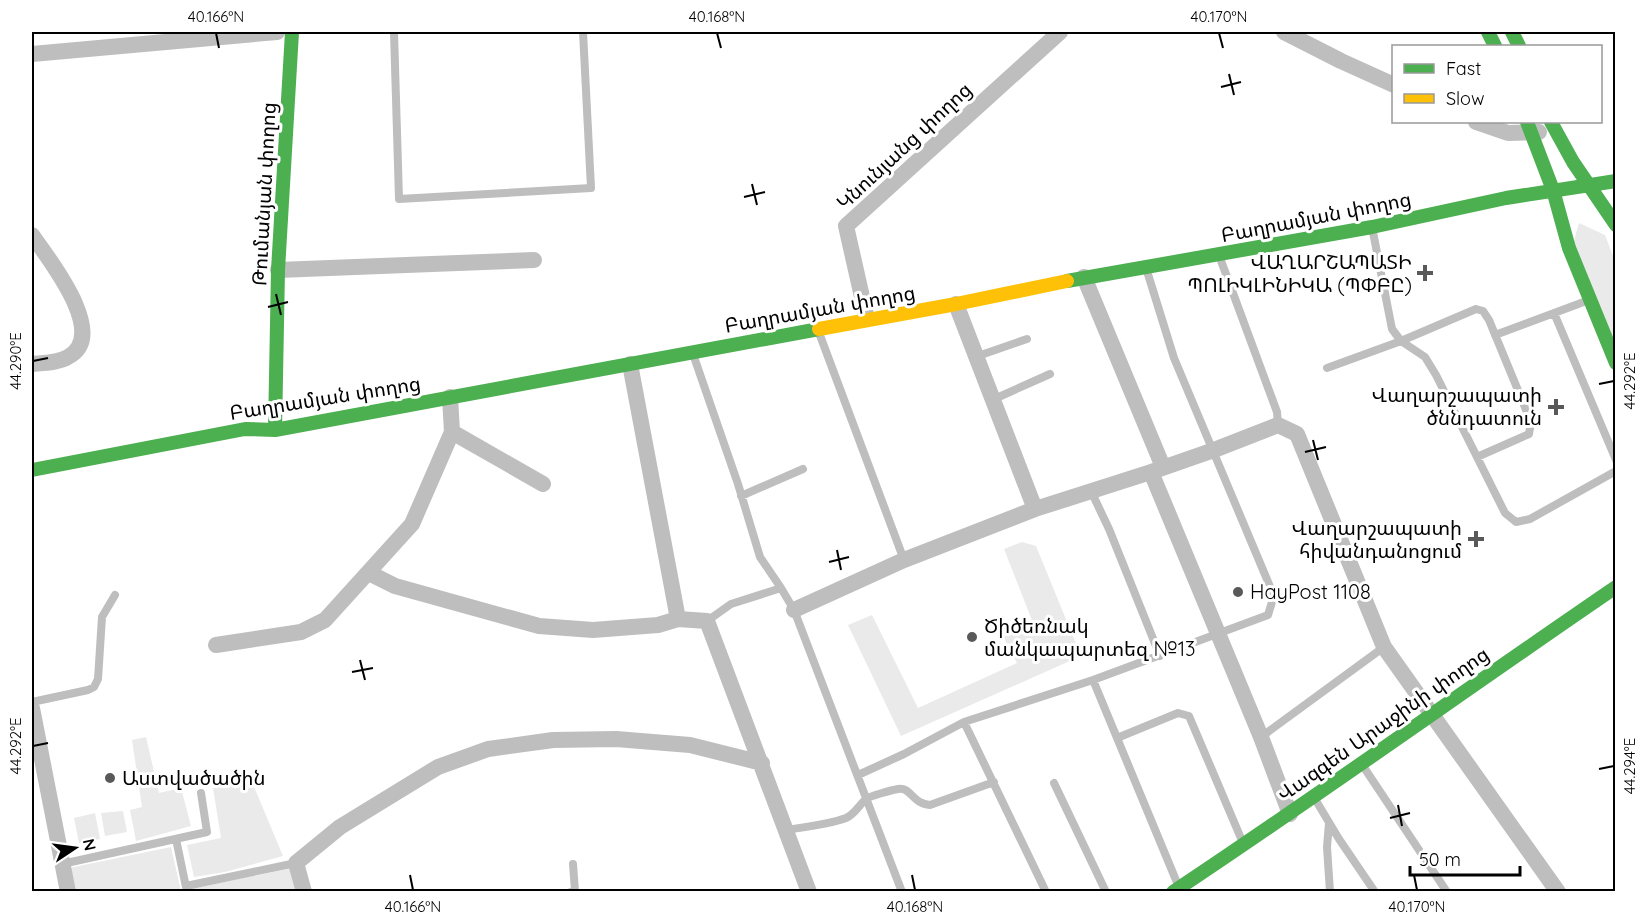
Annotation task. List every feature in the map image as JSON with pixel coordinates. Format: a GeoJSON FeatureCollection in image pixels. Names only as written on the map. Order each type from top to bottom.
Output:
{"type":"FeatureCollection","features":[{"type":"Feature","properties":{"kind":"main road","name":"Թումանյան փողոց"},"geometry":{"type":"LineString","coordinates":[[275,430],[279,270],[292,32]]}},
{"type":"Feature","properties":{"kind":"main road"},"geometry":{"type":"LineString","coordinates":[[1553,125],[1574,165],[1616,225]]}},
{"type":"Feature","properties":{"kind":"main road"},"geometry":{"type":"LineString","coordinates":[[1530,127],[1553,190],[1569,248],[1616,363]]}},
{"type":"Feature","properties":{"kind":"main road","name":"Բաղրամյան փողոց"},"geometry":{"type":"LineString","coordinates":[[32,470],[245,429],[275,430],[956,304],[1084,278],[1372,227],[1506,198],[1616,181]]}},
{"type":"Feature","properties":{"kind":"main road","name":"Վազգեն Արաջինի փողոց"},"geometry":{"type":"LineString","coordinates":[[1176,889],[1290,814],[1430,714],[1616,587]]}},
{"type":"Feature","properties":{"kind":"street"},"geometry":{"type":"LineString","coordinates":[[32,54],[277,32]]}},
{"type":"Feature","properties":{"kind":"street","name":"Կնունյանց փողոց"},"geometry":{"type":"LineString","coordinates":[[867,319],[846,226],[1060,32]]}},
{"type":"Feature","properties":{"kind":"street"},"geometry":{"type":"LineString","coordinates":[[1284,32],[1341,62],[1392,84]]}},
{"type":"Feature","properties":{"kind":"street"},"geometry":{"type":"LineString","coordinates":[[1479,123],[1508,133],[1530,127],[1553,125]]}},
{"type":"Feature","properties":{"kind":"street"},"geometry":{"type":"LineString","coordinates":[[32,235],[58,271],[74,301],[80,319],[82,339],[74,354],[68,357],[32,364]]}},
{"type":"Feature","properties":{"kind":"street"},"geometry":{"type":"LineString","coordinates":[[279,270],[534,260]]}},
{"type":"Feature","properties":{"kind":"street"},"geometry":{"type":"LineString","coordinates":[[1084,278],[1218,635],[1261,737],[1290,814]]}},
{"type":"Feature","properties":{"kind":"street"},"geometry":{"type":"LineString","coordinates":[[956,304],[1035,509]]}},
{"type":"Feature","properties":{"kind":"street"},"geometry":{"type":"LineString","coordinates":[[630,364],[678,620]]}},
{"type":"Feature","properties":{"kind":"street"},"geometry":{"type":"LineString","coordinates":[[216,645],[301,632],[325,620],[412,524],[452,432],[450,397]]}},
{"type":"Feature","properties":{"kind":"street"},"geometry":{"type":"LineString","coordinates":[[794,610],[904,560],[1035,509],[1157,470],[1278,425],[1297,434],[1383,647],[1558,891]]}},
{"type":"Feature","properties":{"kind":"street"},"geometry":{"type":"LineString","coordinates":[[452,432],[543,484]]}},
{"type":"Feature","properties":{"kind":"street"},"geometry":{"type":"LineString","coordinates":[[369,573],[396,586],[539,626],[593,630],[658,625],[678,620],[707,621],[809,891]]}},
{"type":"Feature","properties":{"kind":"street"},"geometry":{"type":"LineString","coordinates":[[32,708],[34,736],[68,891]]}},
{"type":"Feature","properties":{"kind":"street"},"geometry":{"type":"LineString","coordinates":[[304,891],[296,863],[340,827],[438,767],[488,749],[554,740],[616,739],[690,745],[762,763]]}},
{"type":"Feature","properties":{"kind":"lane"},"geometry":{"type":"LineString","coordinates":[[394,32],[399,198],[591,188],[583,32]]}},
{"type":"Feature","properties":{"kind":"lane"},"geometry":{"type":"LineString","coordinates":[[1372,227],[1392,329],[1401,341],[1425,357],[1505,513],[1515,522],[1530,519],[1616,471]]}},
{"type":"Feature","properties":{"kind":"lane"},"geometry":{"type":"LineString","coordinates":[[1219,255],[1277,412],[1278,425]]}},
{"type":"Feature","properties":{"kind":"lane"},"geometry":{"type":"LineString","coordinates":[[858,775],[964,722],[1093,680],[1268,615],[1272,602],[1271,590],[1174,358],[1146,268]]}},
{"type":"Feature","properties":{"kind":"lane"},"geometry":{"type":"LineString","coordinates":[[1495,335],[1590,300]]}},
{"type":"Feature","properties":{"kind":"lane"},"geometry":{"type":"LineString","coordinates":[[1328,368],[1401,341],[1476,309],[1483,311],[1490,320],[1531,422],[1529,434],[1477,457]]}},
{"type":"Feature","properties":{"kind":"lane"},"geometry":{"type":"LineString","coordinates":[[1554,313],[1616,460]]}},
{"type":"Feature","properties":{"kind":"lane"},"geometry":{"type":"LineString","coordinates":[[818,329],[904,560]]}},
{"type":"Feature","properties":{"kind":"lane"},"geometry":{"type":"LineString","coordinates":[[975,357],[1027,339]]}},
{"type":"Feature","properties":{"kind":"lane"},"geometry":{"type":"LineString","coordinates":[[693,352],[760,556],[794,610],[902,891]]}},
{"type":"Feature","properties":{"kind":"lane"},"geometry":{"type":"LineString","coordinates":[[992,400],[1050,374]]}},
{"type":"Feature","properties":{"kind":"lane"},"geometry":{"type":"LineString","coordinates":[[741,496],[803,469]]}},
{"type":"Feature","properties":{"kind":"lane"},"geometry":{"type":"LineString","coordinates":[[1091,491],[1126,569],[1160,656]]}},
{"type":"Feature","properties":{"kind":"lane"},"geometry":{"type":"LineString","coordinates":[[707,621],[731,604],[781,588]]}},
{"type":"Feature","properties":{"kind":"lane"},"geometry":{"type":"LineString","coordinates":[[32,702],[94,687],[98,679],[102,617],[116,595]]}},
{"type":"Feature","properties":{"kind":"lane"},"geometry":{"type":"LineString","coordinates":[[1261,737],[1383,647]]}},
{"type":"Feature","properties":{"kind":"lane"},"geometry":{"type":"LineString","coordinates":[[1093,680],[1176,889]]}},
{"type":"Feature","properties":{"kind":"lane"},"geometry":{"type":"LineString","coordinates":[[1117,738],[1178,713],[1189,716],[1244,844]]}},
{"type":"Feature","properties":{"kind":"lane"},"geometry":{"type":"LineString","coordinates":[[964,722],[1046,891]]}},
{"type":"Feature","properties":{"kind":"lane"},"geometry":{"type":"LineString","coordinates":[[1361,763],[1446,891]]}},
{"type":"Feature","properties":{"kind":"lane"},"geometry":{"type":"LineString","coordinates":[[786,830],[848,818],[867,799],[899,789],[909,792],[916,801],[930,805],[994,782]]}},
{"type":"Feature","properties":{"kind":"lane"},"geometry":{"type":"LineString","coordinates":[[1054,783],[1106,891]]}},
{"type":"Feature","properties":{"kind":"lane"},"geometry":{"type":"LineString","coordinates":[[62,864],[207,832],[201,793]]}},
{"type":"Feature","properties":{"kind":"lane"},"geometry":{"type":"LineString","coordinates":[[1314,797],[1339,839],[1375,891]]}},
{"type":"Feature","properties":{"kind":"lane"},"geometry":{"type":"LineString","coordinates":[[1329,822],[1327,847],[1330,891]]}},
{"type":"Feature","properties":{"kind":"lane"},"geometry":{"type":"LineString","coordinates":[[176,839],[187,889],[296,863]]}},
{"type":"Feature","properties":{"kind":"lane"},"geometry":{"type":"LineString","coordinates":[[571,891],[575,891],[573,864]]}},
{"type":"Feature","properties":{"kind":"shaded area"},"geometry":{"type":"Polygon","coordinates":[[[1579,223],[1605,235],[1615,261],[1615,349],[1572,248],[1579,223]]]}},
{"type":"Feature","properties":{"kind":"shaded area"},"geometry":{"type":"Polygon","coordinates":[[[1022,542],[1036,546],[1081,656],[901,736],[848,625],[872,615],[918,708],[1017,663],[1003,636],[1033,623],[1004,549],[1022,542]]]}},
{"type":"Feature","properties":{"kind":"shaded area"},"geometry":{"type":"Polygon","coordinates":[[[146,737],[159,793],[181,788],[191,826],[136,841],[130,810],[142,807],[132,740],[146,737]]]}},
{"type":"Feature","properties":{"kind":"shaded area"},"geometry":{"type":"Polygon","coordinates":[[[252,782],[283,856],[225,872],[194,877],[187,845],[221,838],[213,788],[252,782]]]}},
{"type":"Feature","properties":{"kind":"shaded area"},"geometry":{"type":"Polygon","coordinates":[[[123,811],[127,832],[105,836],[101,813],[123,811]]]}},
{"type":"Feature","properties":{"kind":"shaded area"},"geometry":{"type":"Polygon","coordinates":[[[95,813],[100,839],[79,843],[74,818],[95,813]]]}},
{"type":"Feature","properties":{"kind":"shaded area"},"geometry":{"type":"Polygon","coordinates":[[[171,847],[181,891],[74,891],[69,868],[171,847]]]}},
{"type":"Feature","properties":{"kind":"shaded area"},"geometry":{"type":"Polygon","coordinates":[[[293,868],[298,891],[181,891],[293,868]]]}},
{"type":"Feature","properties":{"kind":"traffic: fast"},"geometry":{"type":"LineString","coordinates":[[275,430],[278,270],[292,32]]}},
{"type":"Feature","properties":{"kind":"traffic: fast"},"geometry":{"type":"LineString","coordinates":[[1488,32],[1494,45]]}},
{"type":"Feature","properties":{"kind":"traffic: fast"},"geometry":{"type":"LineString","coordinates":[[1512,32],[1518,45]]}},
{"type":"Feature","properties":{"kind":"traffic: fast"},"geometry":{"type":"LineString","coordinates":[[1527,123],[1553,190],[1569,248],[1616,363]]}},
{"type":"Feature","properties":{"kind":"traffic: fast"},"geometry":{"type":"LineString","coordinates":[[1552,123],[1573,162],[1616,225]]}},
{"type":"Feature","properties":{"kind":"traffic: fast"},"geometry":{"type":"LineString","coordinates":[[1067,281],[1372,227],[1506,198],[1616,181]]}},
{"type":"Feature","properties":{"kind":"traffic: fast"},"geometry":{"type":"LineString","coordinates":[[32,470],[245,429],[275,430],[819,329]]}},
{"type":"Feature","properties":{"kind":"traffic: fast"},"geometry":{"type":"LineString","coordinates":[[1173,892],[1616,587]]}},
{"type":"Feature","properties":{"kind":"traffic: slow"},"geometry":{"type":"LineString","coordinates":[[819,329],[1067,281]]}},
{"type":"Feature","properties":{"kind":"place","name":"ՎԱՂԱՐՇԱՊԱՏԻ ՊՈԼԻԿԼԻՆԻԿԱ (ՊՓԲԸ)"},"geometry":{"type":"Point","coordinates":[1425,273]}},
{"type":"Feature","properties":{"kind":"place","name":"Վաղարշապատի ծննդատուն"},"geometry":{"type":"Point","coordinates":[1556,407]}},
{"type":"Feature","properties":{"kind":"place","name":"Վաղարշապատի հիվանդանոցում"},"geometry":{"type":"Point","coordinates":[1476,539]}},
{"type":"Feature","properties":{"kind":"place","name":"HayPost 1108"},"geometry":{"type":"Point","coordinates":[1238,592]}},
{"type":"Feature","properties":{"kind":"place","name":"Ծիծեռնակ մանկապարտեզ №13"},"geometry":{"type":"Point","coordinates":[972,637]}},
{"type":"Feature","properties":{"kind":"place","name":"Աստվածածին"},"geometry":{"type":"Point","coordinates":[110,778]}}]}
